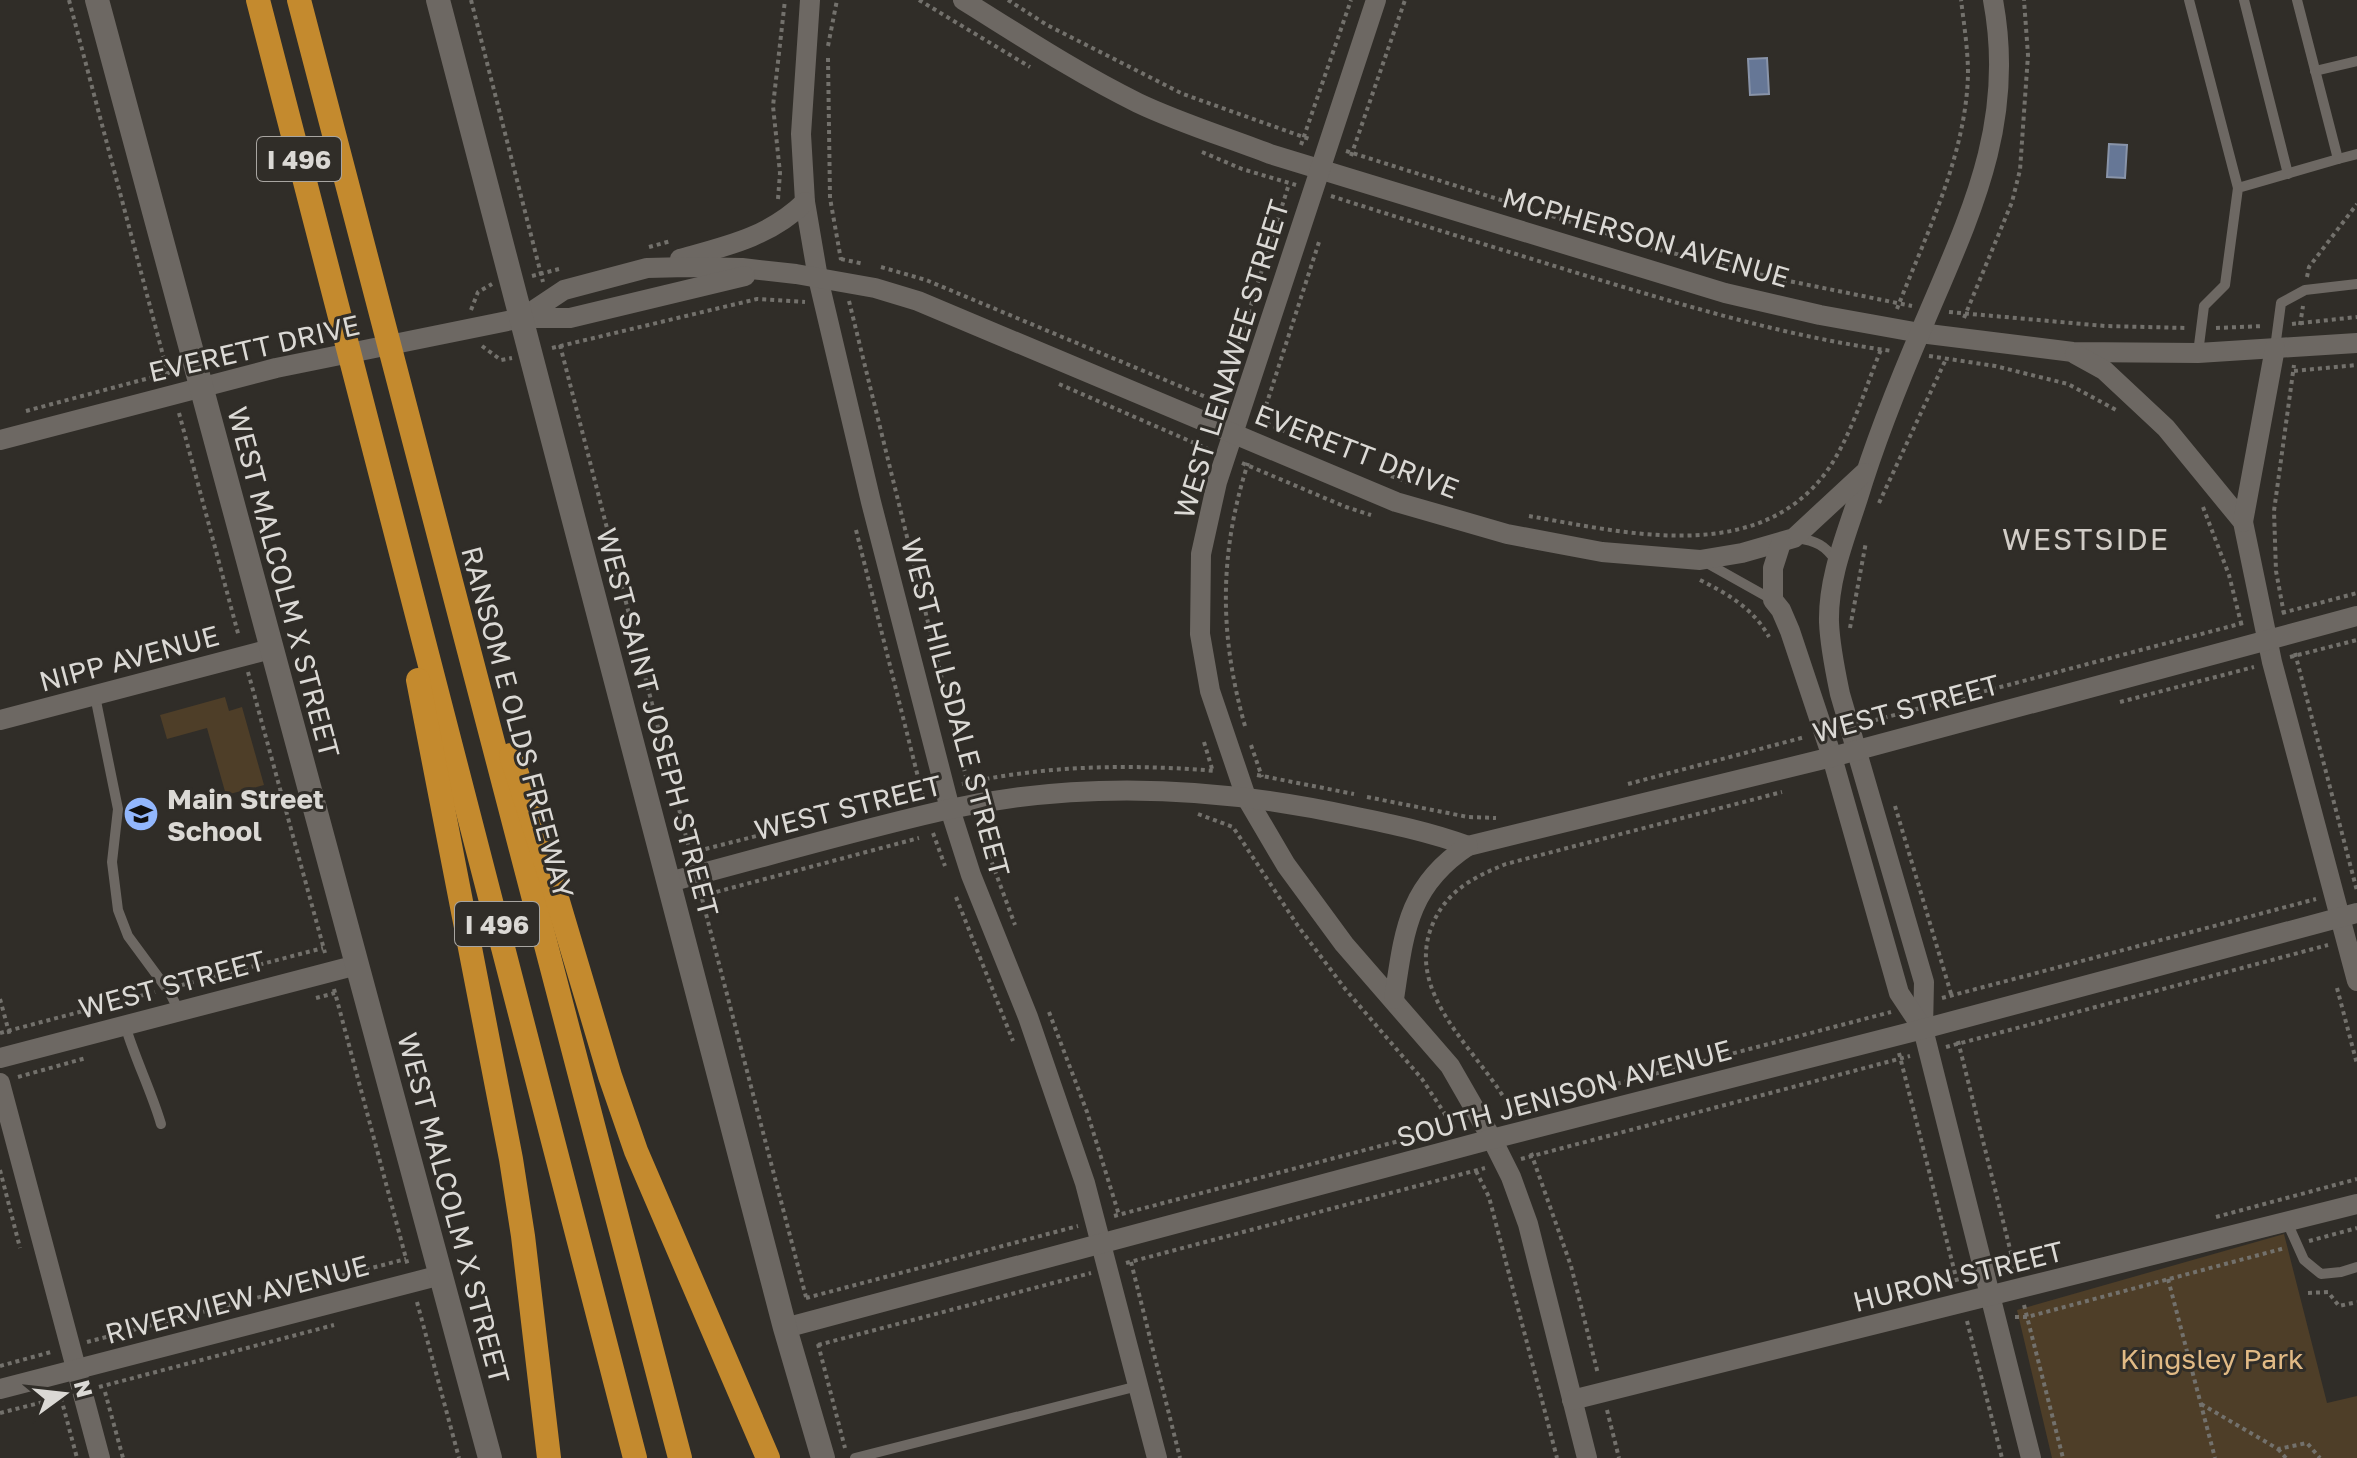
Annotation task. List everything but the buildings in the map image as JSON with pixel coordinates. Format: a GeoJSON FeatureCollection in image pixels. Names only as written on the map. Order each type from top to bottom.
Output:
{"type":"FeatureCollection","features":[{"type":"Feature","properties":{"kind":"highway","name":"I 496"},"geometry":{"type":"LineString","coordinates":[[258,0],[635,1458]]}},
{"type":"Feature","properties":{"kind":"highway","name":"RANSOM E OLDS FREEWAY"},"geometry":{"type":"LineString","coordinates":[[299,0],[680,1458]]}},
{"type":"Feature","properties":{"kind":"highway"},"geometry":{"type":"LineString","coordinates":[[364,403],[377,498],[443,799],[509,1145],[549,1458]]}},
{"type":"Feature","properties":{"kind":"highway"},"geometry":{"type":"LineString","coordinates":[[437,532],[636,1151],[768,1458]]}},
{"type":"Feature","properties":{"kind":"street","name":"WEST MALCOLM X STREET"},"geometry":{"type":"LineString","coordinates":[[97,0],[490,1458]]}},
{"type":"Feature","properties":{"kind":"street","name":"WEST SAINT JOSEPH STREET"},"geometry":{"type":"LineString","coordinates":[[438,0],[785,1328],[823,1458]]}},
{"type":"Feature","properties":{"kind":"street","name":"WEST HILLSDALE STREET"},"geometry":{"type":"LineString","coordinates":[[810,0],[801,134],[805,202],[818,278],[871,502],[953,819],[971,875],[1055,1091],[1103,1245],[1157,1458]]}},
{"type":"Feature","properties":{"kind":"street","name":"MCPHERSON AVENUE"},"geometry":{"type":"LineString","coordinates":[[963,0],[1085,75],[1142,104],[1270,154],[1725,293],[1890,328],[2073,352],[2198,353],[2357,343]]}},
{"type":"Feature","properties":{"kind":"street","name":"WEST LENAWEE STREET"},"geometry":{"type":"LineString","coordinates":[[1376,0],[1213,497],[1201,554],[1200,634],[1210,691],[1246,797],[1286,865],[1344,944],[1450,1066],[1504,1163],[1528,1224],[1587,1458]]}},
{"type":"Feature","properties":{"kind":"street"},"geometry":{"type":"LineString","coordinates":[[1993,0],[1999,53],[1999,91],[1991,146],[1972,210],[1866,470],[1837,562],[1830,632],[1832,656],[1855,751],[1924,982],[1916,1005],[2031,1458]]}},
{"type":"Feature","properties":{"kind":"street"},"geometry":{"type":"LineString","coordinates":[[643,259],[761,235],[805,202]]}},
{"type":"Feature","properties":{"kind":"street","name":"EVERETT DRIVE"},"geometry":{"type":"LineString","coordinates":[[0,440],[276,368],[522,318],[550,309],[564,290],[643,259],[845,282],[918,301],[1396,502],[1543,543],[1700,570],[1787,541]]}},
{"type":"Feature","properties":{"kind":"street","name":"EVERETT DRIVE"},"geometry":{"type":"LineString","coordinates":[[550,309],[570,318],[727,279],[777,273]]}},
{"type":"Feature","properties":{"kind":"street"},"geometry":{"type":"LineString","coordinates":[[2275,348],[2243,522],[2262,618],[2256,642],[2334,895],[2349,915],[2346,940],[2357,981]]}},
{"type":"Feature","properties":{"kind":"street"},"geometry":{"type":"LineString","coordinates":[[2073,352],[2104,370],[2166,428],[2243,522]]}},
{"type":"Feature","properties":{"kind":"street"},"geometry":{"type":"LineString","coordinates":[[1866,470],[1787,541],[1773,568],[1773,600],[1790,631],[1832,757],[1899,993],[1916,1005]]}},
{"type":"Feature","properties":{"kind":"street","name":"WEST STREET"},"geometry":{"type":"LineString","coordinates":[[1394,999],[1403,936],[1413,908],[1427,883],[1445,861],[1468,846],[1832,757],[2357,616]]}},
{"type":"Feature","properties":{"kind":"street","name":"NIPP AVENUE"},"geometry":{"type":"LineString","coordinates":[[0,720],[271,649]]}},
{"type":"Feature","properties":{"kind":"street","name":"WEST STREET"},"geometry":{"type":"LineString","coordinates":[[669,882],[1070,792],[1124,790],[1246,797],[1307,806],[1434,833],[1468,846]]}},
{"type":"Feature","properties":{"kind":"street","name":"SOUTH JENISON AVENUE"},"geometry":{"type":"LineString","coordinates":[[785,1328],[2349,915]]}},
{"type":"Feature","properties":{"kind":"street","name":"WEST STREET"},"geometry":{"type":"LineString","coordinates":[[0,1058],[357,965]]}},
{"type":"Feature","properties":{"kind":"street"},"geometry":{"type":"LineString","coordinates":[[0,1083],[100,1458]]}},
{"type":"Feature","properties":{"kind":"street","name":"HURON STREET"},"geometry":{"type":"LineString","coordinates":[[1572,1400],[2357,1204]]}},
{"type":"Feature","properties":{"kind":"street","name":"RIVERVIEW AVENUE"},"geometry":{"type":"LineString","coordinates":[[0,1389],[441,1275]]}},
{"type":"Feature","properties":{"kind":"lane"},"geometry":{"type":"LineString","coordinates":[[2189,0],[2238,188],[2225,285],[2204,306],[2198,353]]}},
{"type":"Feature","properties":{"kind":"lane"},"geometry":{"type":"LineString","coordinates":[[2244,0],[2288,174]]}},
{"type":"Feature","properties":{"kind":"lane"},"geometry":{"type":"LineString","coordinates":[[2297,0],[2338,159]]}},
{"type":"Feature","properties":{"kind":"lane"},"geometry":{"type":"LineString","coordinates":[[2315,71],[2357,61]]}},
{"type":"Feature","properties":{"kind":"lane"},"geometry":{"type":"LineString","coordinates":[[2238,188],[2357,154]]}},
{"type":"Feature","properties":{"kind":"lane"},"geometry":{"type":"LineString","coordinates":[[2275,348],[2281,303],[2305,290],[2357,284]]}},
{"type":"Feature","properties":{"kind":"lane"},"geometry":{"type":"LineString","coordinates":[[1787,541],[1816,541],[1827,548],[1837,562]]}},
{"type":"Feature","properties":{"kind":"lane"},"geometry":{"type":"LineString","coordinates":[[1700,570],[1740,580],[1773,600]]}},
{"type":"Feature","properties":{"kind":"lane"},"geometry":{"type":"LineString","coordinates":[[95,696],[118,809],[112,862],[118,910],[128,936],[170,993],[179,1011]]}},
{"type":"Feature","properties":{"kind":"lane"},"geometry":{"type":"LineString","coordinates":[[125,1025],[161,1124]]}},
{"type":"Feature","properties":{"kind":"lane"},"geometry":{"type":"LineString","coordinates":[[2287,1222],[2304,1260],[2321,1274],[2357,1267]]}},
{"type":"Feature","properties":{"kind":"lane"},"geometry":{"type":"LineString","coordinates":[[855,1458],[1138,1386]]}},
{"type":"Feature","properties":{"kind":"path"},"geometry":{"type":"LineString","coordinates":[[69,0],[459,1458]]}},
{"type":"Feature","properties":{"kind":"path"},"geometry":{"type":"LineString","coordinates":[[471,0],[848,1458]]}},
{"type":"Feature","properties":{"kind":"path"},"geometry":{"type":"LineString","coordinates":[[770,208],[778,199],[780,173],[773,106],[785,0]]}},
{"type":"Feature","properties":{"kind":"path"},"geometry":{"type":"LineString","coordinates":[[837,0],[828,48],[827,130],[830,198],[845,282],[975,815],[1017,931]]}},
{"type":"Feature","properties":{"kind":"path"},"geometry":{"type":"LineString","coordinates":[[919,0],[1037,71]]}},
{"type":"Feature","properties":{"kind":"path"},"geometry":{"type":"LineString","coordinates":[[1008,0],[1047,25],[1183,94],[1327,145],[1656,249],[1779,279],[1930,310],[2105,326],[2202,328],[2357,317]]}},
{"type":"Feature","properties":{"kind":"path"},"geometry":{"type":"LineString","coordinates":[[1334,197],[1405,0]]}},
{"type":"Feature","properties":{"kind":"path"},"geometry":{"type":"LineString","coordinates":[[1518,514],[1603,528],[1693,536],[1740,531],[1764,523],[1792,506],[1827,470],[1840,448],[1890,328],[1941,198],[1962,127],[1968,73],[1961,0]]}},
{"type":"Feature","properties":{"kind":"path"},"geometry":{"type":"LineString","coordinates":[[1189,147],[1242,169],[1718,315],[1834,342],[1995,366],[2068,384],[2124,414]]}},
{"type":"Feature","properties":{"kind":"path"},"geometry":{"type":"LineString","coordinates":[[1512,1112],[2357,889],[2284,612],[2276,571],[2274,511],[2309,267],[2357,204]]}},
{"type":"Feature","properties":{"kind":"path"},"geometry":{"type":"LineString","coordinates":[[643,259],[683,238]]}},
{"type":"Feature","properties":{"kind":"path"},"geometry":{"type":"LineString","coordinates":[[1264,776],[1248,738],[1236,693],[1226,636],[1224,588],[1233,508],[1319,242]]}},
{"type":"Feature","properties":{"kind":"path"},"geometry":{"type":"LineString","coordinates":[[460,314],[471,311],[478,292],[490,285],[570,267]]}},
{"type":"Feature","properties":{"kind":"path"},"geometry":{"type":"LineString","coordinates":[[472,347],[483,346],[501,360],[757,299],[859,306]]}},
{"type":"Feature","properties":{"kind":"path"},"geometry":{"type":"LineString","coordinates":[[2294,371],[2357,365]]}},
{"type":"Feature","properties":{"kind":"path"},"geometry":{"type":"LineString","coordinates":[[1047,379],[1226,457],[1375,516]]}},
{"type":"Feature","properties":{"kind":"path"},"geometry":{"type":"LineString","coordinates":[[1261,421],[1317,445]]}},
{"type":"Feature","properties":{"kind":"path"},"geometry":{"type":"LineString","coordinates":[[1387,475],[1429,489]]}},
{"type":"Feature","properties":{"kind":"path"},"geometry":{"type":"LineString","coordinates":[[2195,495],[2205,508],[2229,575],[2241,624],[2256,642],[2262,664],[2256,682]]}},
{"type":"Feature","properties":{"kind":"path"},"geometry":{"type":"LineString","coordinates":[[1700,570],[1760,621],[1775,647]]}},
{"type":"Feature","properties":{"kind":"path"},"geometry":{"type":"LineString","coordinates":[[1849,727],[2357,593]]}},
{"type":"Feature","properties":{"kind":"path"},"geometry":{"type":"LineString","coordinates":[[2114,704],[2357,640]]}},
{"type":"Feature","properties":{"kind":"path"},"geometry":{"type":"LineString","coordinates":[[1800,725],[1811,762]]}},
{"type":"Feature","properties":{"kind":"path"},"geometry":{"type":"LineString","coordinates":[[1618,787],[1824,733]]}},
{"type":"Feature","properties":{"kind":"path"},"geometry":{"type":"LineString","coordinates":[[922,794],[967,783],[1079,768],[1155,767],[1264,776],[1468,817],[1504,818]]}},
{"type":"Feature","properties":{"kind":"path"},"geometry":{"type":"LineString","coordinates":[[1233,827],[1246,797],[1264,776]]}},
{"type":"Feature","properties":{"kind":"path"},"geometry":{"type":"LineString","coordinates":[[1619,1458],[1557,1220],[1512,1112],[1443,1012],[1430,987],[1425,966],[1427,943],[1434,921],[1448,900],[1472,877],[1506,864],[1788,790]]}},
{"type":"Feature","properties":{"kind":"path"},"geometry":{"type":"LineString","coordinates":[[1185,814],[1199,814],[1233,827],[1298,926],[1346,990],[1422,1079],[1454,1127],[1489,1197],[1557,1458]]}},
{"type":"Feature","properties":{"kind":"path"},"geometry":{"type":"LineString","coordinates":[[701,896],[953,819],[975,815],[991,823]]}},
{"type":"Feature","properties":{"kind":"path"},"geometry":{"type":"LineString","coordinates":[[690,853],[767,833]]}},
{"type":"Feature","properties":{"kind":"path"},"geometry":{"type":"LineString","coordinates":[[2314,900],[2326,946]]}},
{"type":"Feature","properties":{"kind":"path"},"geometry":{"type":"LineString","coordinates":[[818,1345],[2346,940]]}},
{"type":"Feature","properties":{"kind":"path"},"geometry":{"type":"LineString","coordinates":[[2334,975],[2357,1064]]}},
{"type":"Feature","properties":{"kind":"path"},"geometry":{"type":"LineString","coordinates":[[1044,1000],[1087,1112],[1119,1215],[1180,1458]]}},
{"type":"Feature","properties":{"kind":"path"},"geometry":{"type":"LineString","coordinates":[[1886,1013],[1901,1058],[2002,1458]]}},
{"type":"Feature","properties":{"kind":"path"},"geometry":{"type":"LineString","coordinates":[[1439,1131],[1454,1127]]}},
{"type":"Feature","properties":{"kind":"path"},"geometry":{"type":"LineString","coordinates":[[806,1298],[1409,1139]]}},
{"type":"Feature","properties":{"kind":"path"},"geometry":{"type":"LineString","coordinates":[[0,1170],[20,1248]]}},
{"type":"Feature","properties":{"kind":"path"},"geometry":{"type":"LineString","coordinates":[[0,1366],[406,1259]]}},
{"type":"Feature","properties":{"kind":"path"},"geometry":{"type":"LineString","coordinates":[[2168,1278],[2215,1458]]}},
{"type":"Feature","properties":{"kind":"path"},"geometry":{"type":"LineString","coordinates":[[2308,1293],[2328,1292],[2339,1306],[2357,1302]]}},
{"type":"Feature","properties":{"kind":"path"},"geometry":{"type":"LineString","coordinates":[[0,1413],[343,1323]]}},
{"type":"Feature","properties":{"kind":"path"},"geometry":{"type":"LineString","coordinates":[[49,1353],[77,1458]]}},
{"type":"Feature","properties":{"kind":"path"},"geometry":{"type":"LineString","coordinates":[[2201,1404],[2278,1449],[2286,1458]]}},
{"type":"Feature","properties":{"kind":"path"},"geometry":{"type":"LineString","coordinates":[[2278,1449],[2307,1443],[2320,1458]]}},
{"type":"Feature","properties":{"kind":"green space"},"geometry":{"type":"Polygon","coordinates":[[[225,697],[229,711],[242,707],[264,785],[226,795],[207,728],[167,739],[160,715],[225,697]]]}},
{"type":"Feature","properties":{"kind":"green space","name":"Kingsley Park"},"geometry":{"type":"Polygon","coordinates":[[[2284,1234],[2327,1403],[2357,1396],[2357,1458],[2052,1458],[2017,1310],[2284,1234]]]}},
{"type":"Feature","properties":{"kind":"water"},"geometry":{"type":"Polygon","coordinates":[[[1767,58],[1769,94],[1750,95],[1748,59],[1767,58]]]}},
{"type":"Feature","properties":{"kind":"water"},"geometry":{"type":"Polygon","coordinates":[[[2109,144],[2127,145],[2125,178],[2107,177],[2109,144]]]}},
{"type":"Feature","properties":{"kind":"place","name":"Main Street School"},"geometry":{"type":"Point","coordinates":[141,814]}},
{"type":"Feature","properties":{"kind":"district","name":"WESTSIDE"},"geometry":{"type":"Point","coordinates":[2086,539]}}]}
